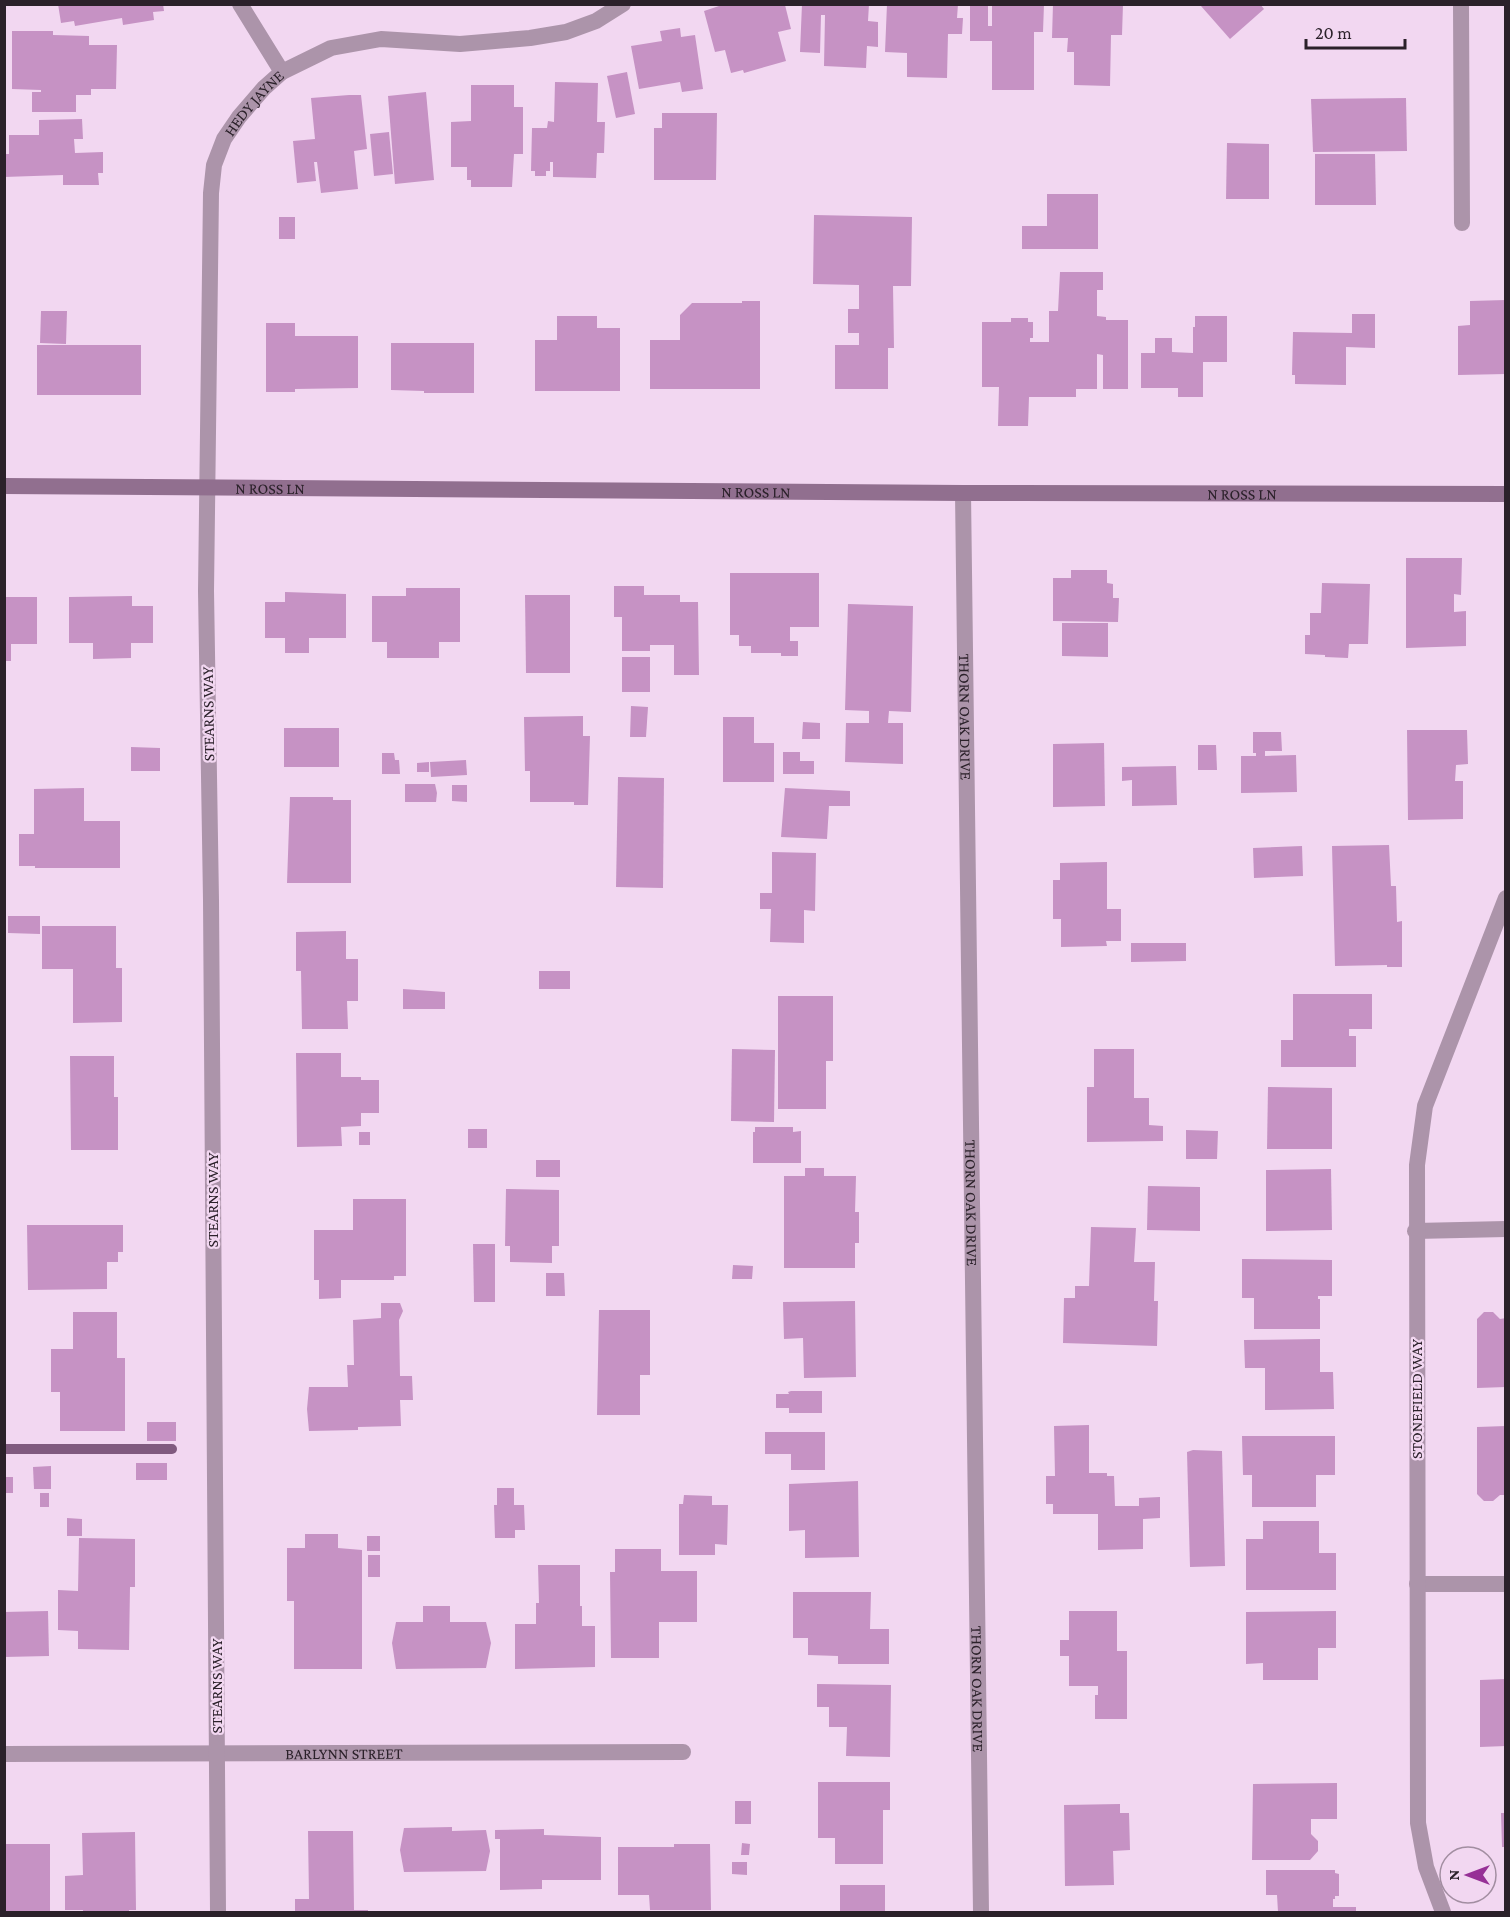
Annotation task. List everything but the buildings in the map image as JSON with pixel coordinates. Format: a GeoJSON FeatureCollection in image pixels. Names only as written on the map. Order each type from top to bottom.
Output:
{"type":"FeatureCollection","features":[{"type":"Feature","properties":{"kind":"main road","name":"N ROSS LN"},"geometry":{"type":"LineString","coordinates":[[4,486],[963,493],[1506,494]]}},
{"type":"Feature","properties":{"kind":"street"},"geometry":{"type":"LineString","coordinates":[[240,4],[282,72]]}},
{"type":"Feature","properties":{"kind":"street","name":"HEDY JAYNE"},"geometry":{"type":"LineString","coordinates":[[206,488],[211,193],[214,165],[224,140],[239,117],[264,88],[282,72],[331,48],[381,39],[460,44],[530,38],[566,32],[596,21],[623,4]]}},
{"type":"Feature","properties":{"kind":"street"},"geometry":{"type":"LineString","coordinates":[[1461,4],[1462,223]]}},
{"type":"Feature","properties":{"kind":"street","name":"STEARNS WAY"},"geometry":{"type":"LineString","coordinates":[[206,488],[218,1912]]}},
{"type":"Feature","properties":{"kind":"street","name":"THORN OAK DRIVE"},"geometry":{"type":"LineString","coordinates":[[963,493],[981,1912]]}},
{"type":"Feature","properties":{"kind":"street","name":"STONEFIELD WAY"},"geometry":{"type":"LineString","coordinates":[[1443,1912],[1426,1867],[1418,1823],[1415,1231],[1417,1165],[1425,1106],[1506,898]]}},
{"type":"Feature","properties":{"kind":"street"},"geometry":{"type":"LineString","coordinates":[[1415,1231],[1506,1229]]}},
{"type":"Feature","properties":{"kind":"street"},"geometry":{"type":"LineString","coordinates":[[1417,1584],[1506,1584]]}},
{"type":"Feature","properties":{"kind":"street","name":"BARLYNN STREET"},"geometry":{"type":"LineString","coordinates":[[4,1754],[683,1752]]}},
{"type":"Feature","properties":{"kind":"waterway"},"geometry":{"type":"LineString","coordinates":[[4,1449],[172,1449]]}}]}
